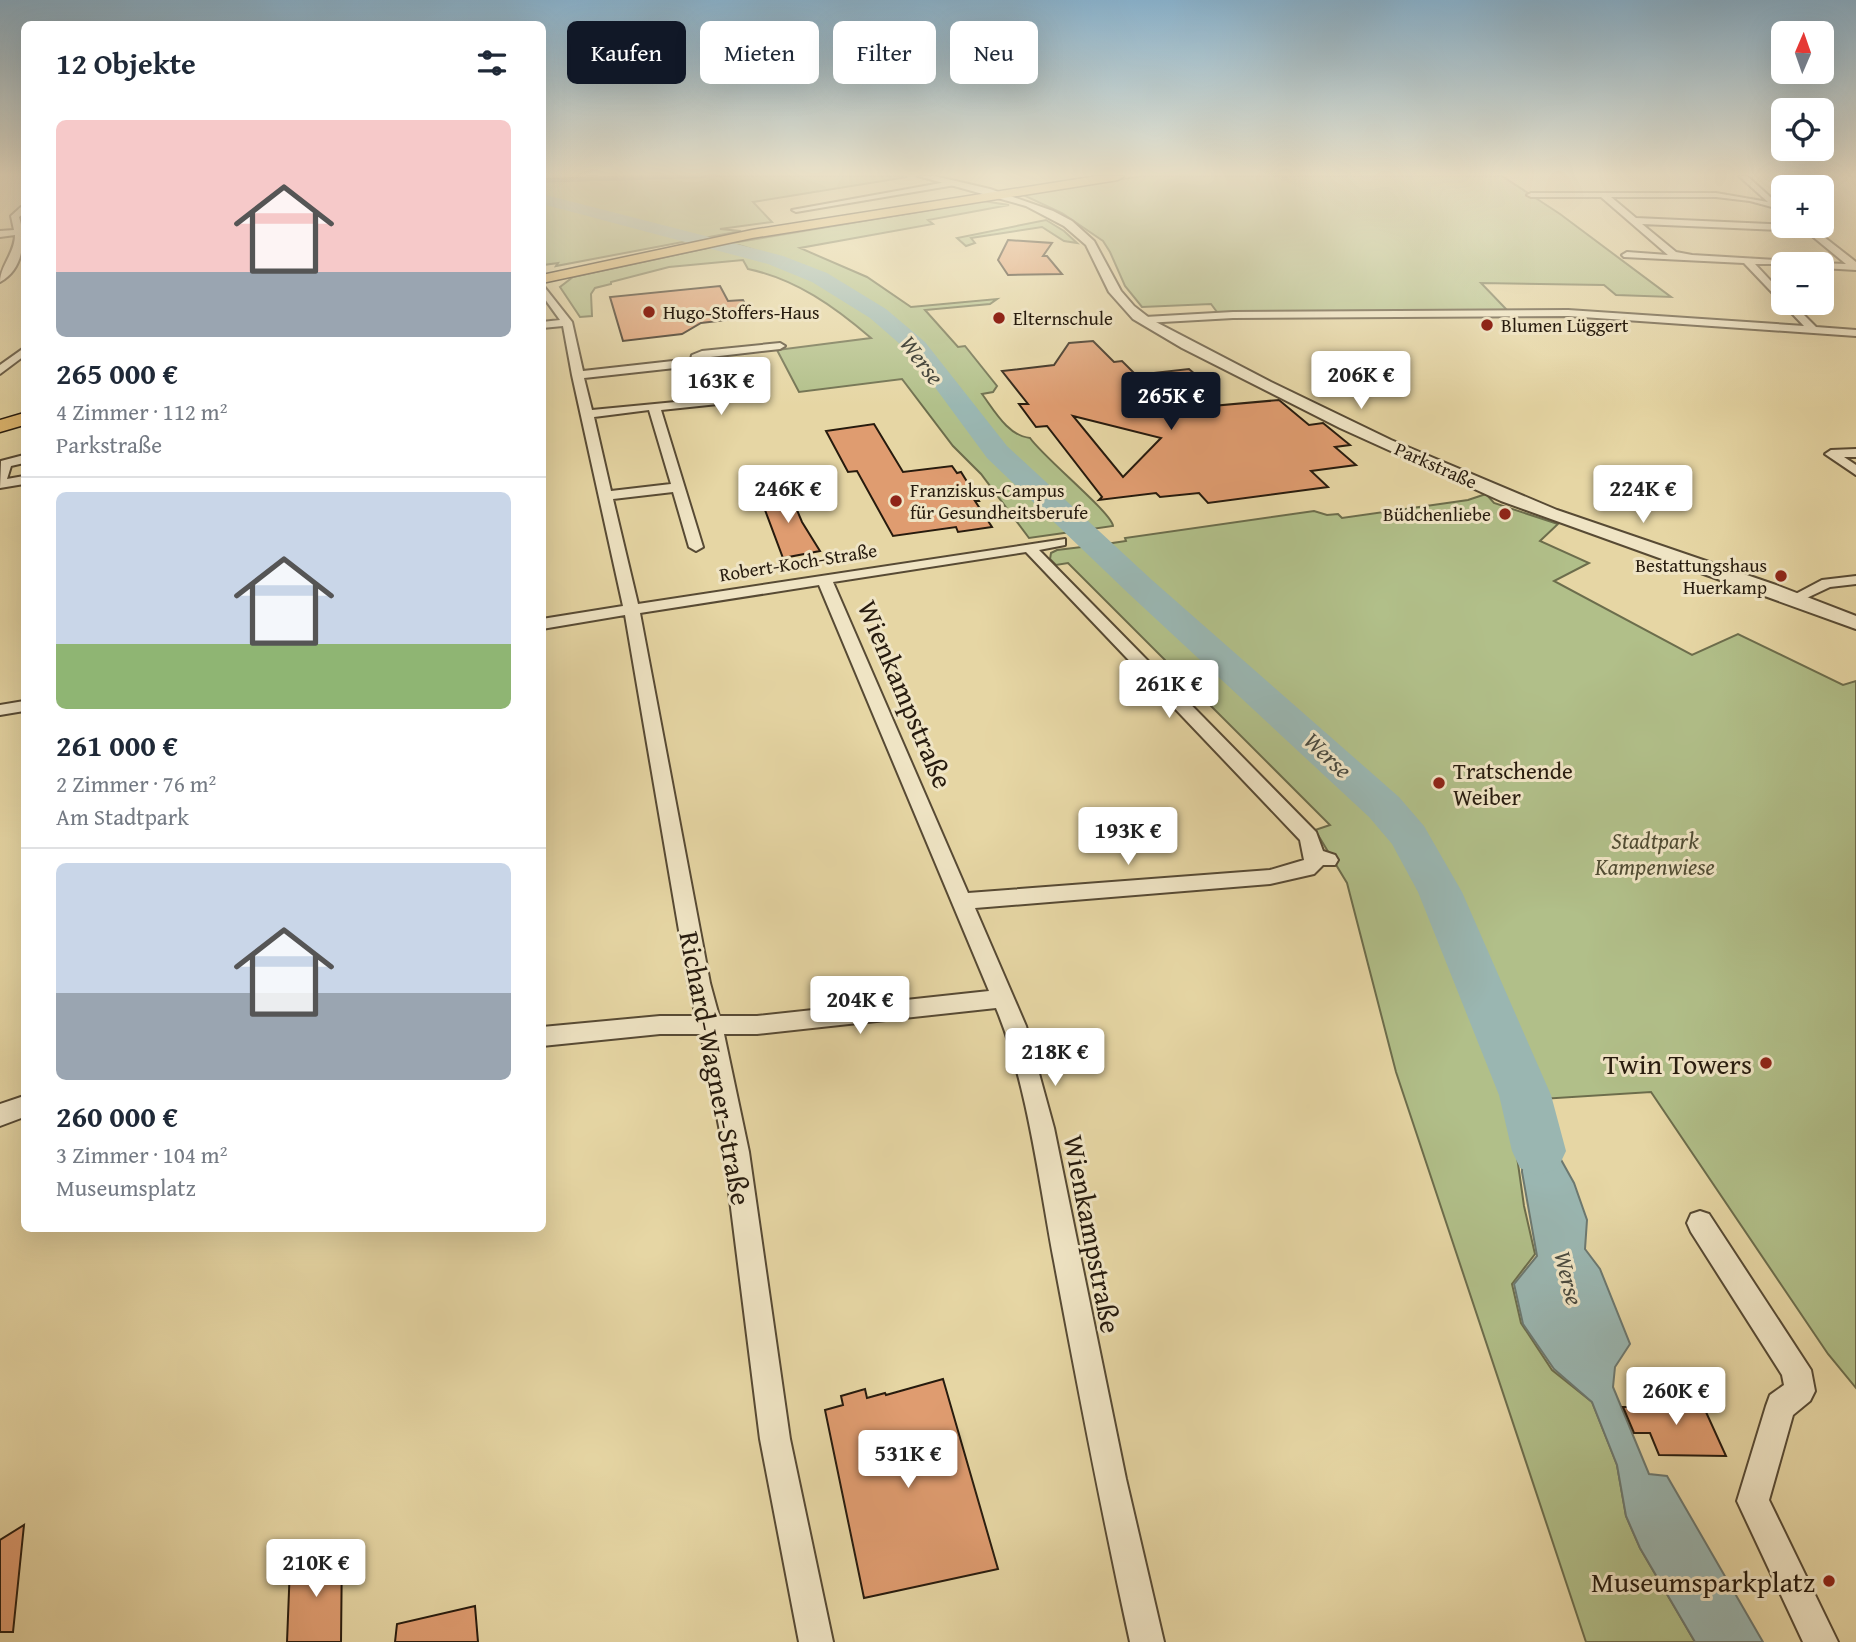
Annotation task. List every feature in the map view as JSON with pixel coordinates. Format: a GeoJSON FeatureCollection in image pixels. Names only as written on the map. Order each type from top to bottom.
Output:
{"type":"FeatureCollection","features":[{"type":"Feature","properties":{"kind":"main road"},"geometry":{"type":"LineString","coordinates":[[546,278],[662,253]]}},
{"type":"Feature","properties":{"kind":"main road"},"geometry":{"type":"LineString","coordinates":[[0,426],[21,420]]}},
{"type":"Feature","properties":{"kind":"street"},"geometry":{"type":"LineString","coordinates":[[0,279],[18,253]]}},
{"type":"Feature","properties":{"kind":"street","name":"Parkstraße"},"geometry":{"type":"LineString","coordinates":[[1098,253],[1116,292],[1145,320],[1188,346],[1271,387],[1488,489],[1552,514],[1796,598],[1856,623]]}},
{"type":"Feature","properties":{"kind":"street"},"geometry":{"type":"LineString","coordinates":[[1671,253],[1692,258]]}},
{"type":"Feature","properties":{"kind":"street"},"geometry":{"type":"LineString","coordinates":[[1838,253],[1856,267]]}},
{"type":"Feature","properties":{"kind":"street"},"geometry":{"type":"LineString","coordinates":[[1627,255],[1771,262]]}},
{"type":"Feature","properties":{"kind":"street"},"geometry":{"type":"LineString","coordinates":[[1747,261],[1771,286]]}},
{"type":"Feature","properties":{"kind":"street"},"geometry":{"type":"LineString","coordinates":[[1834,266],[1856,267]]}},
{"type":"Feature","properties":{"kind":"street","name":"Richard-Wagner-Straße"},"geometry":{"type":"LineString","coordinates":[[546,293],[567,322],[573,341],[578,375],[632,610],[699,983],[713,1027],[732,1120],[775,1439],[816,1642]]}},
{"type":"Feature","properties":{"kind":"street"},"geometry":{"type":"LineString","coordinates":[[1145,320],[1233,315],[1568,313],[1856,333]]}},
{"type":"Feature","properties":{"kind":"street"},"geometry":{"type":"LineString","coordinates":[[1799,315],[1813,330]]}},
{"type":"Feature","properties":{"kind":"street"},"geometry":{"type":"LineString","coordinates":[[546,325],[567,322]]}},
{"type":"Feature","properties":{"kind":"street"},"geometry":{"type":"LineString","coordinates":[[588,414],[714,402],[696,357],[780,346]]}},
{"type":"Feature","properties":{"kind":"street"},"geometry":{"type":"LineString","coordinates":[[0,371],[21,354]]}},
{"type":"Feature","properties":{"kind":"street"},"geometry":{"type":"LineString","coordinates":[[578,375],[697,362]]}},
{"type":"Feature","properties":{"kind":"street"},"geometry":{"type":"LineString","coordinates":[[654,406],[696,547]]}},
{"type":"Feature","properties":{"kind":"street"},"geometry":{"type":"LineString","coordinates":[[1856,453],[1831,454],[1856,471]]}},
{"type":"Feature","properties":{"kind":"street"},"geometry":{"type":"LineString","coordinates":[[21,460],[6,464],[0,482],[21,480]]}},
{"type":"Feature","properties":{"kind":"street"},"geometry":{"type":"LineString","coordinates":[[606,496],[678,486]]}},
{"type":"Feature","properties":{"kind":"street","name":"Robert-Koch-Straße"},"geometry":{"type":"LineString","coordinates":[[546,623],[1060,542]]}},
{"type":"Feature","properties":{"kind":"street"},"geometry":{"type":"LineString","coordinates":[[963,901],[1270,877],[1307,869],[1322,857],[1309,837],[1029,547]]}},
{"type":"Feature","properties":{"kind":"street","name":"Wienkampstraße"},"geometry":{"type":"LineString","coordinates":[[824,579],[1015,1027],[1042,1128],[1110,1479],[1147,1642]]}},
{"type":"Feature","properties":{"kind":"street"},"geometry":{"type":"LineString","coordinates":[[1796,598],[1827,583],[1856,580]]}},
{"type":"Feature","properties":{"kind":"street"},"geometry":{"type":"LineString","coordinates":[[0,710],[21,706]]}},
{"type":"Feature","properties":{"kind":"street"},"geometry":{"type":"LineString","coordinates":[[546,1037],[660,1025],[757,1025],[1003,998]]}},
{"type":"Feature","properties":{"kind":"street"},"geometry":{"type":"LineString","coordinates":[[0,1115],[21,1108]]}},
{"type":"Feature","properties":{"kind":"street"},"geometry":{"type":"LineString","coordinates":[[1700,1223],[1796,1370],[1800,1391],[1781,1406],[1752,1501],[1821,1642]]}},
{"type":"Feature","properties":{"kind":"green space"},"geometry":{"type":"Polygon","coordinates":[[[546,253],[627,253],[556,266],[558,263],[546,265],[546,253]]]}},
{"type":"Feature","properties":{"kind":"green space"},"geometry":{"type":"Polygon","coordinates":[[[686,253],[746,253],[818,279],[862,304],[900,336],[974,433],[1071,532],[1029,538],[981,474],[953,446],[902,379],[799,392],[777,350],[871,338],[799,287],[748,269],[743,260],[669,267],[595,288],[591,294],[592,316],[580,317],[560,287],[573,277],[686,253]]]}},
{"type":"Feature","properties":{"kind":"green space"},"geometry":{"type":"Polygon","coordinates":[[[761,253],[811,253],[867,277],[911,307],[997,299],[990,304],[925,310],[958,347],[965,346],[997,386],[993,392],[982,394],[1002,421],[1015,433],[1030,438],[1102,510],[1113,526],[1092,529],[1010,458],[975,420],[921,346],[892,318],[850,290],[761,253]]]}},
{"type":"Feature","properties":{"kind":"green space"},"geometry":{"type":"Polygon","coordinates":[[[1110,253],[1612,253],[1671,297],[1616,295],[1604,285],[1481,283],[1507,310],[1217,312],[1211,304],[1142,307],[1125,286],[1110,253]]]}},
{"type":"Feature","properties":{"kind":"green space","name":"Stadtpark Kampenwiese"},"geometry":{"type":"Polygon","coordinates":[[[1486,494],[1494,503],[1558,524],[1540,541],[1589,563],[1554,581],[1692,655],[1738,634],[1843,685],[1856,681],[1856,1388],[1828,1354],[1651,1092],[1541,1099],[1461,908],[1442,871],[1396,805],[1106,544],[1126,541],[1125,538],[1314,511],[1327,515],[1338,514],[1342,518],[1468,500],[1486,494]]]}},
{"type":"Feature","properties":{"kind":"green space"},"geometry":{"type":"Polygon","coordinates":[[[1090,546],[1373,809],[1396,836],[1427,893],[1509,1100],[1524,1206],[1535,1254],[1512,1284],[1521,1323],[1552,1370],[1592,1402],[1617,1465],[1626,1516],[1640,1548],[1695,1642],[1586,1642],[1396,1072],[1347,883],[1315,830],[1330,825],[1068,563],[1056,565],[1050,559],[1051,553],[1057,550],[1090,546]]]}},
{"type":"Feature","properties":{"kind":"water"},"geometry":{"type":"Polygon","coordinates":[[[1525,1095],[1574,1183],[1587,1220],[1585,1249],[1600,1269],[1630,1344],[1615,1367],[1613,1387],[1649,1474],[1667,1476],[1763,1642],[1695,1642],[1640,1548],[1626,1516],[1617,1465],[1592,1402],[1554,1369],[1523,1324],[1514,1284],[1537,1256],[1522,1172],[1525,1095]]]}},
{"type":"Feature","properties":{"kind":"building"},"geometry":{"type":"Polygon","coordinates":[[[1002,253],[1045,253],[1043,256],[1047,256],[1062,274],[1008,275],[998,260],[1002,253]]]}},
{"type":"Feature","properties":{"kind":"building","name":"Hugo-Stoffers-Haus"},"geometry":{"type":"Polygon","coordinates":[[[720,286],[728,301],[743,300],[752,317],[701,323],[682,334],[623,341],[610,297],[720,286]]]}},
{"type":"Feature","properties":{"kind":"building"},"geometry":{"type":"Polygon","coordinates":[[[1093,341],[1114,362],[1122,361],[1136,375],[1189,369],[1203,381],[1167,410],[1279,400],[1309,425],[1323,423],[1350,445],[1335,447],[1356,465],[1311,471],[1328,487],[1208,503],[1199,493],[1160,497],[1156,493],[1099,500],[1102,497],[1047,426],[1036,427],[1019,404],[1028,404],[1002,371],[1054,365],[1069,343],[1093,341]],[[1073,416],[1123,477],[1161,438],[1073,416]]]}},
{"type":"Feature","properties":{"kind":"building"},"geometry":{"type":"Polygon","coordinates":[[[874,424],[903,472],[952,466],[957,473],[961,472],[992,527],[958,532],[956,527],[893,536],[857,471],[848,472],[826,431],[874,424]]]}},
{"type":"Feature","properties":{"kind":"building"},"geometry":{"type":"Polygon","coordinates":[[[789,491],[802,522],[820,551],[783,558],[759,494],[789,491]]]}},
{"type":"Feature","properties":{"kind":"building"},"geometry":{"type":"Polygon","coordinates":[[[943,1379],[998,1569],[864,1598],[825,1410],[843,1405],[841,1396],[865,1389],[867,1398],[943,1379]]]}},
{"type":"Feature","properties":{"kind":"building"},"geometry":{"type":"Polygon","coordinates":[[[1636,1400],[1701,1401],[1726,1456],[1659,1455],[1650,1433],[1634,1433],[1623,1407],[1639,1407],[1636,1400]]]}},
{"type":"Feature","properties":{"kind":"building"},"geometry":{"type":"Polygon","coordinates":[[[24,1525],[13,1632],[0,1632],[0,1540],[24,1525]]]}},
{"type":"Feature","properties":{"kind":"building"},"geometry":{"type":"Polygon","coordinates":[[[342,1547],[341,1642],[287,1642],[290,1566],[342,1547]]]}},
{"type":"Feature","properties":{"kind":"building"},"geometry":{"type":"Polygon","coordinates":[[[475,1606],[478,1642],[395,1642],[397,1624],[475,1606]]]}},
{"type":"Feature","properties":{"kind":"waterway","name":"Werse"},"geometry":{"type":"LineString","coordinates":[[752,253],[798,268],[841,289],[873,309],[904,334],[929,362],[972,423],[997,452],[1141,587],[1384,807],[1409,836],[1440,892],[1525,1095],[1539,1151]]}},
{"type":"Feature","properties":{"kind":"place","name":"Hugo-Stoffers-Haus"},"geometry":{"type":"Point","coordinates":[649,312]}},
{"type":"Feature","properties":{"kind":"place","name":"Elternschule"},"geometry":{"type":"Point","coordinates":[999,318]}},
{"type":"Feature","properties":{"kind":"place","name":"Blumen Lüggert"},"geometry":{"type":"Point","coordinates":[1487,325]}},
{"type":"Feature","properties":{"kind":"place","name":"Franziskus-Campus für Gesundheitsberufe"},"geometry":{"type":"Point","coordinates":[896,501]}},
{"type":"Feature","properties":{"kind":"place","name":"Büdchenliebe"},"geometry":{"type":"Point","coordinates":[1505,514]}},
{"type":"Feature","properties":{"kind":"place","name":"Bestattungshaus Huerkamp"},"geometry":{"type":"Point","coordinates":[1781,576]}},
{"type":"Feature","properties":{"kind":"place","name":"Tratschende Weiber"},"geometry":{"type":"Point","coordinates":[1439,783]}},
{"type":"Feature","properties":{"kind":"place","name":"Twin Towers"},"geometry":{"type":"Point","coordinates":[1766,1063]}},
{"type":"Feature","properties":{"kind":"place","name":"Museumsparkplatz"},"geometry":{"type":"Point","coordinates":[1829,1581]}}]}
